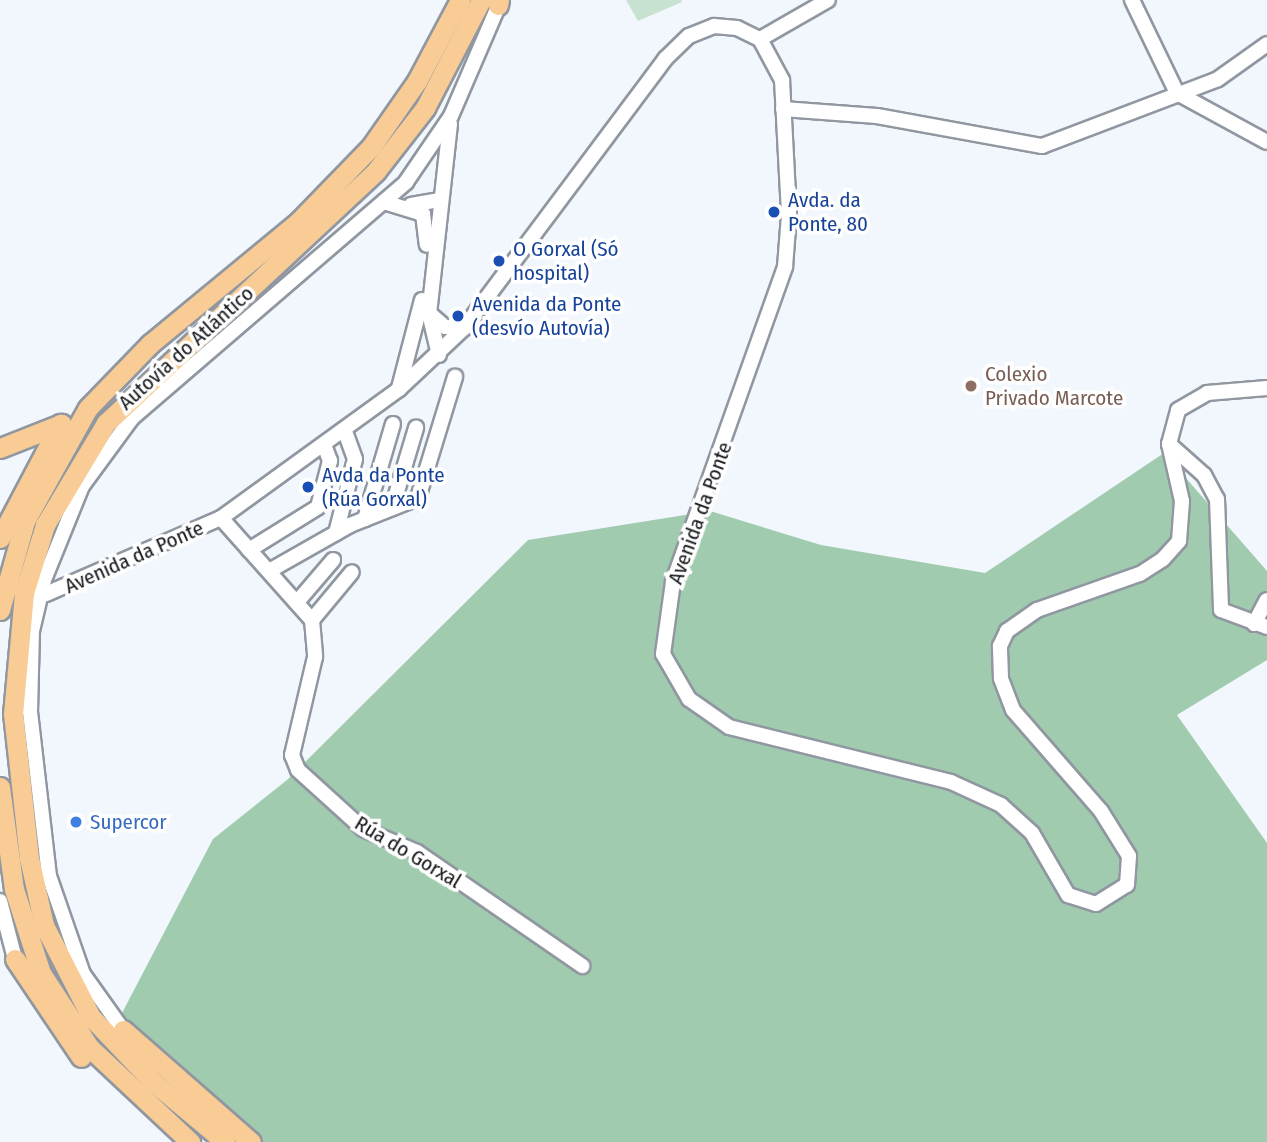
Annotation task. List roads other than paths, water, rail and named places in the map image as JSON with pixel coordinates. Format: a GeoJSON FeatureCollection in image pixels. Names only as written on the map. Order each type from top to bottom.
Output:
{"type":"FeatureCollection","features":[{"type":"Feature","properties":{"kind":"highway","name":"Autovía do Atlántico"},"geometry":{"type":"LineString","coordinates":[[0,610],[25,521],[88,408],[150,344],[299,221],[363,156],[418,81],[460,0]]}},
{"type":"Feature","properties":{"kind":"highway","name":"Autovía do Atlántico"},"geometry":{"type":"LineString","coordinates":[[225,1142],[152,1081],[91,1017],[48,935],[29,858],[13,714],[23,593],[51,513],[106,423],[376,172],[425,108],[495,1]]}},
{"type":"Feature","properties":{"kind":"highway"},"geometry":{"type":"LineString","coordinates":[[0,447],[60,424],[88,408]]}},
{"type":"Feature","properties":{"kind":"highway"},"geometry":{"type":"LineString","coordinates":[[0,537],[60,424]]}},
{"type":"Feature","properties":{"kind":"highway"},"geometry":{"type":"LineString","coordinates":[[0,787],[14,890],[41,973],[70,1022],[130,1091],[190,1142]]}},
{"type":"Feature","properties":{"kind":"highway"},"geometry":{"type":"LineString","coordinates":[[15,959],[76,1052],[103,1079],[130,1091]]}},
{"type":"Feature","properties":{"kind":"highway"},"geometry":{"type":"LineString","coordinates":[[123,1030],[251,1142]]}},
{"type":"Feature","properties":{"kind":"street"},"geometry":{"type":"LineString","coordinates":[[760,39],[828,0]]}},
{"type":"Feature","properties":{"kind":"street"},"geometry":{"type":"LineString","coordinates":[[1132,0],[1177,93],[1267,142]]}},
{"type":"Feature","properties":{"kind":"street"},"geometry":{"type":"LineString","coordinates":[[439,355],[429,313],[439,200],[451,116],[495,1]]}},
{"type":"Feature","properties":{"kind":"street","name":"Avenida da Ponte"},"geometry":{"type":"LineString","coordinates":[[46,594],[221,518],[325,447],[439,355],[464,328],[689,36],[714,26],[737,28],[760,39],[782,80],[789,215],[785,267],[673,582],[663,630],[663,654],[689,699],[729,727],[951,782],[1001,805],[1032,833],[1068,895],[1080,902],[1110,901],[1127,885],[1129,856],[1101,811],[1013,710],[1001,678],[1000,646],[1020,620],[1140,574],[1179,541],[1182,501],[1169,444]]}},
{"type":"Feature","properties":{"kind":"street"},"geometry":{"type":"LineString","coordinates":[[783,109],[877,116],[1026,148],[1218,79],[1267,44]]}},
{"type":"Feature","properties":{"kind":"street"},"geometry":{"type":"LineString","coordinates":[[123,1030],[83,974],[48,876],[30,712],[32,631],[44,580],[82,486],[132,418],[406,182],[451,116]]}},
{"type":"Feature","properties":{"kind":"street"},"geometry":{"type":"LineString","coordinates":[[384,202],[411,205],[439,200]]}},
{"type":"Feature","properties":{"kind":"street"},"geometry":{"type":"LineString","coordinates":[[399,389],[419,330],[428,230],[411,205]]}},
{"type":"Feature","properties":{"kind":"street"},"geometry":{"type":"LineString","coordinates":[[429,313],[445,327],[464,328]]}},
{"type":"Feature","properties":{"kind":"street"},"geometry":{"type":"LineString","coordinates":[[419,330],[439,355]]}},
{"type":"Feature","properties":{"kind":"street"},"geometry":{"type":"LineString","coordinates":[[269,571],[336,533],[418,498],[455,377]]}},
{"type":"Feature","properties":{"kind":"street"},"geometry":{"type":"LineString","coordinates":[[1267,388],[1191,400],[1173,419],[1169,444],[1204,475],[1217,499],[1221,610],[1261,625],[1267,600]]}},
{"type":"Feature","properties":{"kind":"street"},"geometry":{"type":"LineString","coordinates":[[365,519],[393,424]]}},
{"type":"Feature","properties":{"kind":"street"},"geometry":{"type":"LineString","coordinates":[[392,508],[415,428]]}},
{"type":"Feature","properties":{"kind":"street"},"geometry":{"type":"LineString","coordinates":[[336,533],[355,459],[345,432]]}},
{"type":"Feature","properties":{"kind":"street"},"geometry":{"type":"LineString","coordinates":[[249,550],[318,507],[330,461],[325,447]]}},
{"type":"Feature","properties":{"kind":"street"},"geometry":{"type":"LineString","coordinates":[[221,518],[298,601],[312,620],[352,572]]}},
{"type":"Feature","properties":{"kind":"street"},"geometry":{"type":"LineString","coordinates":[[298,601],[333,560]]}},
{"type":"Feature","properties":{"kind":"street","name":"Rúa do Gorxal"},"geometry":{"type":"LineString","coordinates":[[312,620],[315,657],[292,755],[298,770],[363,829],[417,852],[582,966]]}},
{"type":"Feature","properties":{"kind":"street"},"geometry":{"type":"LineString","coordinates":[[0,901],[2,925],[15,959]]}},
{"type":"Feature","properties":{"kind":"street"},"geometry":{"type":"LineString","coordinates":[[0,945],[15,959]]}},
{"type":"Feature","properties":{"kind":"place","name":"Avda. da Ponte, 80"},"geometry":{"type":"Point","coordinates":[774,212]}},
{"type":"Feature","properties":{"kind":"place","name":"O Gorxal (Só hospital)"},"geometry":{"type":"Point","coordinates":[499,261]}},
{"type":"Feature","properties":{"kind":"place","name":"Avenida da Ponte (desvío Autovía)"},"geometry":{"type":"Point","coordinates":[458,316]}},
{"type":"Feature","properties":{"kind":"place","name":"Colexio Privado Marcote"},"geometry":{"type":"Point","coordinates":[971,386]}},
{"type":"Feature","properties":{"kind":"place","name":"Avda da Ponte (Rúa Gorxal)"},"geometry":{"type":"Point","coordinates":[308,487]}},
{"type":"Feature","properties":{"kind":"place","name":"Supercor"},"geometry":{"type":"Point","coordinates":[76,822]}}]}
